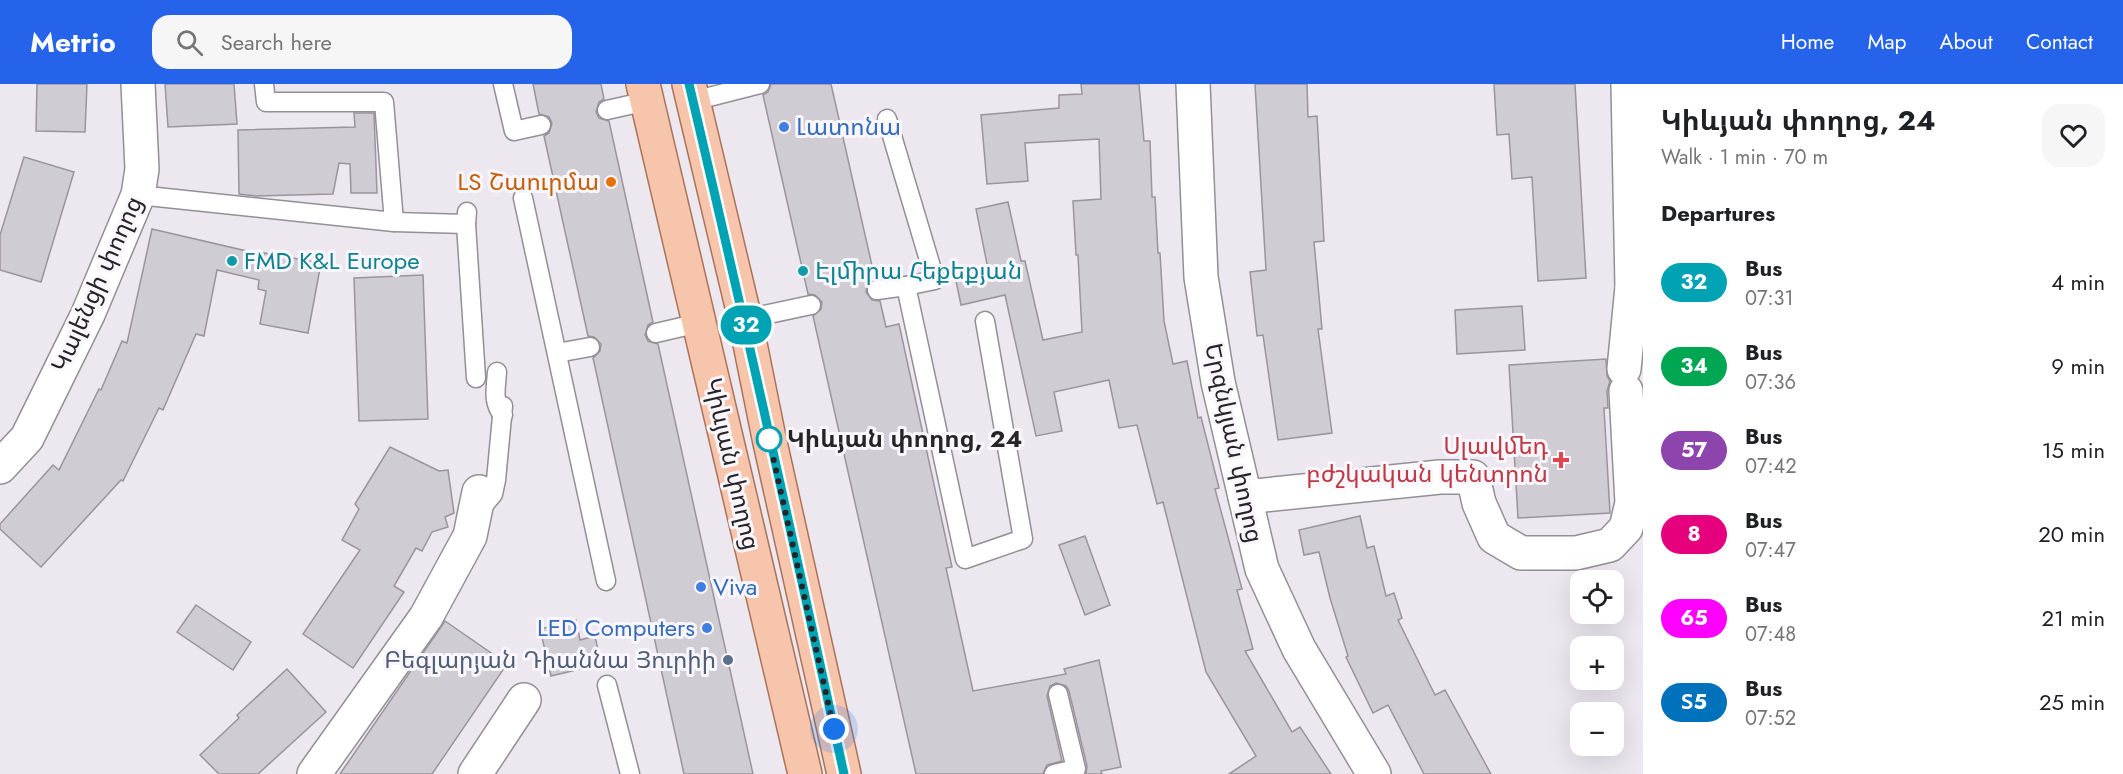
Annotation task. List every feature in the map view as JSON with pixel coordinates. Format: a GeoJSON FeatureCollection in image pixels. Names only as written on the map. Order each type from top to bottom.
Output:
{"type":"FeatureCollection","features":[{"type":"Feature","properties":{"kind":"main road","name":"Կիևյան փողոց"},"geometry":{"type":"LineString","coordinates":[[691,92],[745,319],[783,503],[844,774]]}},
{"type":"Feature","properties":{"kind":"main road","name":"Կիևյան փողոց"},"geometry":{"type":"LineString","coordinates":[[645,93],[805,774]]}},
{"type":"Feature","properties":{"kind":"main road"},"geometry":{"type":"LineString","coordinates":[[745,517],[758,495],[772,492],[783,503]]}},
{"type":"Feature","properties":{"kind":"street","name":"Կալենցի փողոց"},"geometry":{"type":"LineString","coordinates":[[0,467],[27,438],[88,314],[138,195],[142,169],[138,84]]}},
{"type":"Feature","properties":{"kind":"street","name":"Երզնկյան փողոց"},"geometry":{"type":"LineString","coordinates":[[1193,84],[1201,277],[1218,382],[1262,569],[1299,649],[1374,774]]}},
{"type":"Feature","properties":{"kind":"street"},"geometry":{"type":"LineString","coordinates":[[1245,498],[1440,477],[1473,477],[1479,504],[1494,537],[1521,553],[1576,553],[1610,545],[1626,528],[1632,503],[1625,380],[1637,286],[1628,84]]}},
{"type":"Feature","properties":{"kind":"street"},"geometry":{"type":"LineString","coordinates":[[320,768],[426,617],[470,536],[477,504]]}},
{"type":"Feature","properties":{"kind":"street"},"geometry":{"type":"LineString","coordinates":[[475,774],[524,700]]}},
{"type":"Feature","properties":{"kind":"lane"},"geometry":{"type":"LineString","coordinates":[[264,84],[266,102],[384,102],[394,222]]}},
{"type":"Feature","properties":{"kind":"lane"},"geometry":{"type":"LineString","coordinates":[[503,84],[514,131],[541,125]]}},
{"type":"Feature","properties":{"kind":"lane"},"geometry":{"type":"LineString","coordinates":[[691,92],[760,84]]}},
{"type":"Feature","properties":{"kind":"lane"},"geometry":{"type":"LineString","coordinates":[[607,110],[645,93]]}},
{"type":"Feature","properties":{"kind":"lane"},"geometry":{"type":"LineString","coordinates":[[878,290],[935,280],[886,119]]}},
{"type":"Feature","properties":{"kind":"lane"},"geometry":{"type":"LineString","coordinates":[[138,195],[394,222],[467,218],[476,378]]}},
{"type":"Feature","properties":{"kind":"lane"},"geometry":{"type":"LineString","coordinates":[[523,198],[606,581]]}},
{"type":"Feature","properties":{"kind":"lane"},"geometry":{"type":"LineString","coordinates":[[906,286],[965,559],[1023,539],[985,321]]}},
{"type":"Feature","properties":{"kind":"lane"},"geometry":{"type":"LineString","coordinates":[[745,319],[811,305]]}},
{"type":"Feature","properties":{"kind":"lane"},"geometry":{"type":"LineString","coordinates":[[656,333],[699,323]]}},
{"type":"Feature","properties":{"kind":"lane"},"geometry":{"type":"LineString","coordinates":[[556,353],[590,347]]}},
{"type":"Feature","properties":{"kind":"lane"},"geometry":{"type":"LineString","coordinates":[[477,504],[493,494],[503,410],[497,408],[495,394],[497,372]]}},
{"type":"Feature","properties":{"kind":"lane"},"geometry":{"type":"LineString","coordinates":[[607,685],[630,774]]}},
{"type":"Feature","properties":{"kind":"lane"},"geometry":{"type":"LineString","coordinates":[[1054,774],[1076,769],[1058,694]]}},
{"type":"Feature","properties":{"kind":"building"},"geometry":{"type":"Polygon","coordinates":[[[37,84],[87,84],[85,132],[36,131],[37,84]]]}},
{"type":"Feature","properties":{"kind":"building"},"geometry":{"type":"Polygon","coordinates":[[[165,84],[234,84],[237,124],[168,127],[165,84]]]}},
{"type":"Feature","properties":{"kind":"building"},"geometry":{"type":"Polygon","coordinates":[[[533,84],[601,84],[604,99],[599,102],[596,112],[599,118],[609,121],[653,322],[648,325],[645,335],[648,341],[658,344],[753,774],[684,774],[593,358],[600,351],[601,344],[594,337],[588,336],[544,136],[549,133],[552,123],[549,117],[539,114],[533,84]]]}},
{"type":"Feature","properties":{"kind":"building"},"geometry":{"type":"Polygon","coordinates":[[[771,84],[831,84],[875,279],[867,285],[866,292],[872,300],[880,301],[886,327],[899,324],[952,567],[946,568],[973,691],[1066,674],[1064,669],[1099,660],[1121,767],[1101,771],[1102,774],[1086,774],[1087,766],[1069,691],[1066,686],[1056,683],[1050,686],[1047,696],[1062,761],[1047,765],[1043,774],[916,774],[813,316],[821,309],[822,302],[815,295],[808,294],[763,95],[768,92],[771,84]]]}},
{"type":"Feature","properties":{"kind":"building"},"geometry":{"type":"Polygon","coordinates":[[[1081,84],[1139,84],[1144,141],[1150,141],[1152,197],[1155,197],[1164,321],[1173,364],[1187,361],[1198,418],[1201,417],[1219,488],[1215,489],[1242,589],[1237,590],[1253,649],[1245,651],[1292,732],[1300,727],[1331,774],[1229,774],[1256,756],[1206,672],[1163,502],[1157,504],[1137,425],[1119,428],[1109,380],[1054,392],[1062,431],[1036,436],[1005,295],[961,305],[955,276],[988,269],[976,209],[1008,202],[1021,261],[1025,261],[1043,340],[1082,332],[1073,201],[1101,199],[1099,139],[1025,143],[1028,181],[987,184],[981,115],[1059,108],[1059,95],[1082,94],[1081,84]]]}},
{"type":"Feature","properties":{"kind":"building"},"geometry":{"type":"Polygon","coordinates":[[[1255,84],[1307,84],[1308,117],[1317,116],[1324,241],[1314,242],[1322,329],[1318,329],[1332,433],[1278,440],[1263,335],[1257,336],[1250,272],[1266,270],[1255,84]]]}},
{"type":"Feature","properties":{"kind":"building"},"geometry":{"type":"Polygon","coordinates":[[[1494,84],[1575,84],[1586,278],[1538,281],[1532,177],[1512,179],[1509,134],[1497,135],[1494,84]]]}},
{"type":"Feature","properties":{"kind":"building"},"geometry":{"type":"Polygon","coordinates":[[[354,113],[374,113],[377,193],[351,193],[350,164],[339,163],[333,194],[256,196],[239,194],[238,130],[355,127],[354,113]]]}},
{"type":"Feature","properties":{"kind":"building"},"geometry":{"type":"Polygon","coordinates":[[[24,157],[74,172],[41,282],[0,270],[0,235],[24,157]]]}},
{"type":"Feature","properties":{"kind":"building"},"geometry":{"type":"Polygon","coordinates":[[[152,229],[264,255],[264,253],[321,263],[308,333],[260,324],[266,291],[258,289],[259,280],[217,270],[204,336],[196,334],[163,410],[159,408],[123,481],[121,480],[41,567],[0,529],[0,524],[53,465],[59,470],[99,389],[101,390],[122,341],[127,343],[152,229]]]}},
{"type":"Feature","properties":{"kind":"building"},"geometry":{"type":"Polygon","coordinates":[[[423,275],[428,419],[359,421],[354,278],[423,275]]]}},
{"type":"Feature","properties":{"kind":"building"},"geometry":{"type":"Polygon","coordinates":[[[1522,306],[1525,350],[1457,354],[1455,310],[1522,306]]]}},
{"type":"Feature","properties":{"kind":"building","name":"Սլավմեդ բժշկական կենտրոն"},"geometry":{"type":"Polygon","coordinates":[[[1606,359],[1607,376],[1610,381],[1607,391],[1608,408],[1604,408],[1610,513],[1518,518],[1509,365],[1606,359]]]}},
{"type":"Feature","properties":{"kind":"building"},"geometry":{"type":"Polygon","coordinates":[[[390,447],[439,471],[448,470],[454,513],[445,517],[448,527],[432,532],[422,551],[416,548],[394,586],[404,592],[353,668],[303,634],[360,550],[342,540],[359,509],[355,504],[390,447]]]}},
{"type":"Feature","properties":{"kind":"building"},"geometry":{"type":"Polygon","coordinates":[[[1360,516],[1367,548],[1374,546],[1386,596],[1394,593],[1402,618],[1398,620],[1435,695],[1445,690],[1491,774],[1424,774],[1388,705],[1373,713],[1346,657],[1348,656],[1319,552],[1304,555],[1299,530],[1360,516]]]}},
{"type":"Feature","properties":{"kind":"building"},"geometry":{"type":"Polygon","coordinates":[[[1085,536],[1110,605],[1085,615],[1059,545],[1085,536]]]}},
{"type":"Feature","properties":{"kind":"building"},"geometry":{"type":"Polygon","coordinates":[[[196,605],[251,642],[233,670],[177,632],[196,605]]]}},
{"type":"Feature","properties":{"kind":"building"},"geometry":{"type":"Polygon","coordinates":[[[576,620],[580,640],[595,636],[601,664],[551,676],[540,629],[576,620]]]}},
{"type":"Feature","properties":{"kind":"building"},"geometry":{"type":"Polygon","coordinates":[[[445,621],[507,664],[432,774],[340,774],[445,621]]]}},
{"type":"Feature","properties":{"kind":"building"},"geometry":{"type":"Polygon","coordinates":[[[287,669],[326,712],[258,774],[219,774],[200,755],[239,718],[237,715],[287,669]]]}},
{"type":"Feature","properties":{"kind":"bus line","name":"32"},"geometry":{"type":"LineString","coordinates":[[689,84],[745,319],[769,438],[844,774]]}},
{"type":"Feature","properties":{"kind":"place","name":"Լատոնա"},"geometry":{"type":"Point","coordinates":[784,127]}},
{"type":"Feature","properties":{"kind":"place","name":"LS Շաուրմա"},"geometry":{"type":"Point","coordinates":[611,182]}},
{"type":"Feature","properties":{"kind":"place","name":"FMD K&L Europe"},"geometry":{"type":"Point","coordinates":[232,261]}},
{"type":"Feature","properties":{"kind":"place","name":"Էլմիրա Հեքեքյան"},"geometry":{"type":"Point","coordinates":[803,271]}},
{"type":"Feature","properties":{"kind":"place","name":"Կիևյան փողոց, 24"},"geometry":{"type":"Point","coordinates":[769,439]}},
{"type":"Feature","properties":{"kind":"place","name":"Սլավմեդ բժշկական կենտրոն"},"geometry":{"type":"Point","coordinates":[1561,460]}},
{"type":"Feature","properties":{"kind":"place","name":"Viva"},"geometry":{"type":"Point","coordinates":[701,587]}},
{"type":"Feature","properties":{"kind":"place","name":"LED Computers"},"geometry":{"type":"Point","coordinates":[707,628]}},
{"type":"Feature","properties":{"kind":"place","name":"Բեգլարյան Դիաննա Յուրիի"},"geometry":{"type":"Point","coordinates":[728,660]}},
{"type":"Feature","properties":{"kind":"route"},"geometry":{"type":"LineString","coordinates":[[769,439],[834,729]]}}]}
